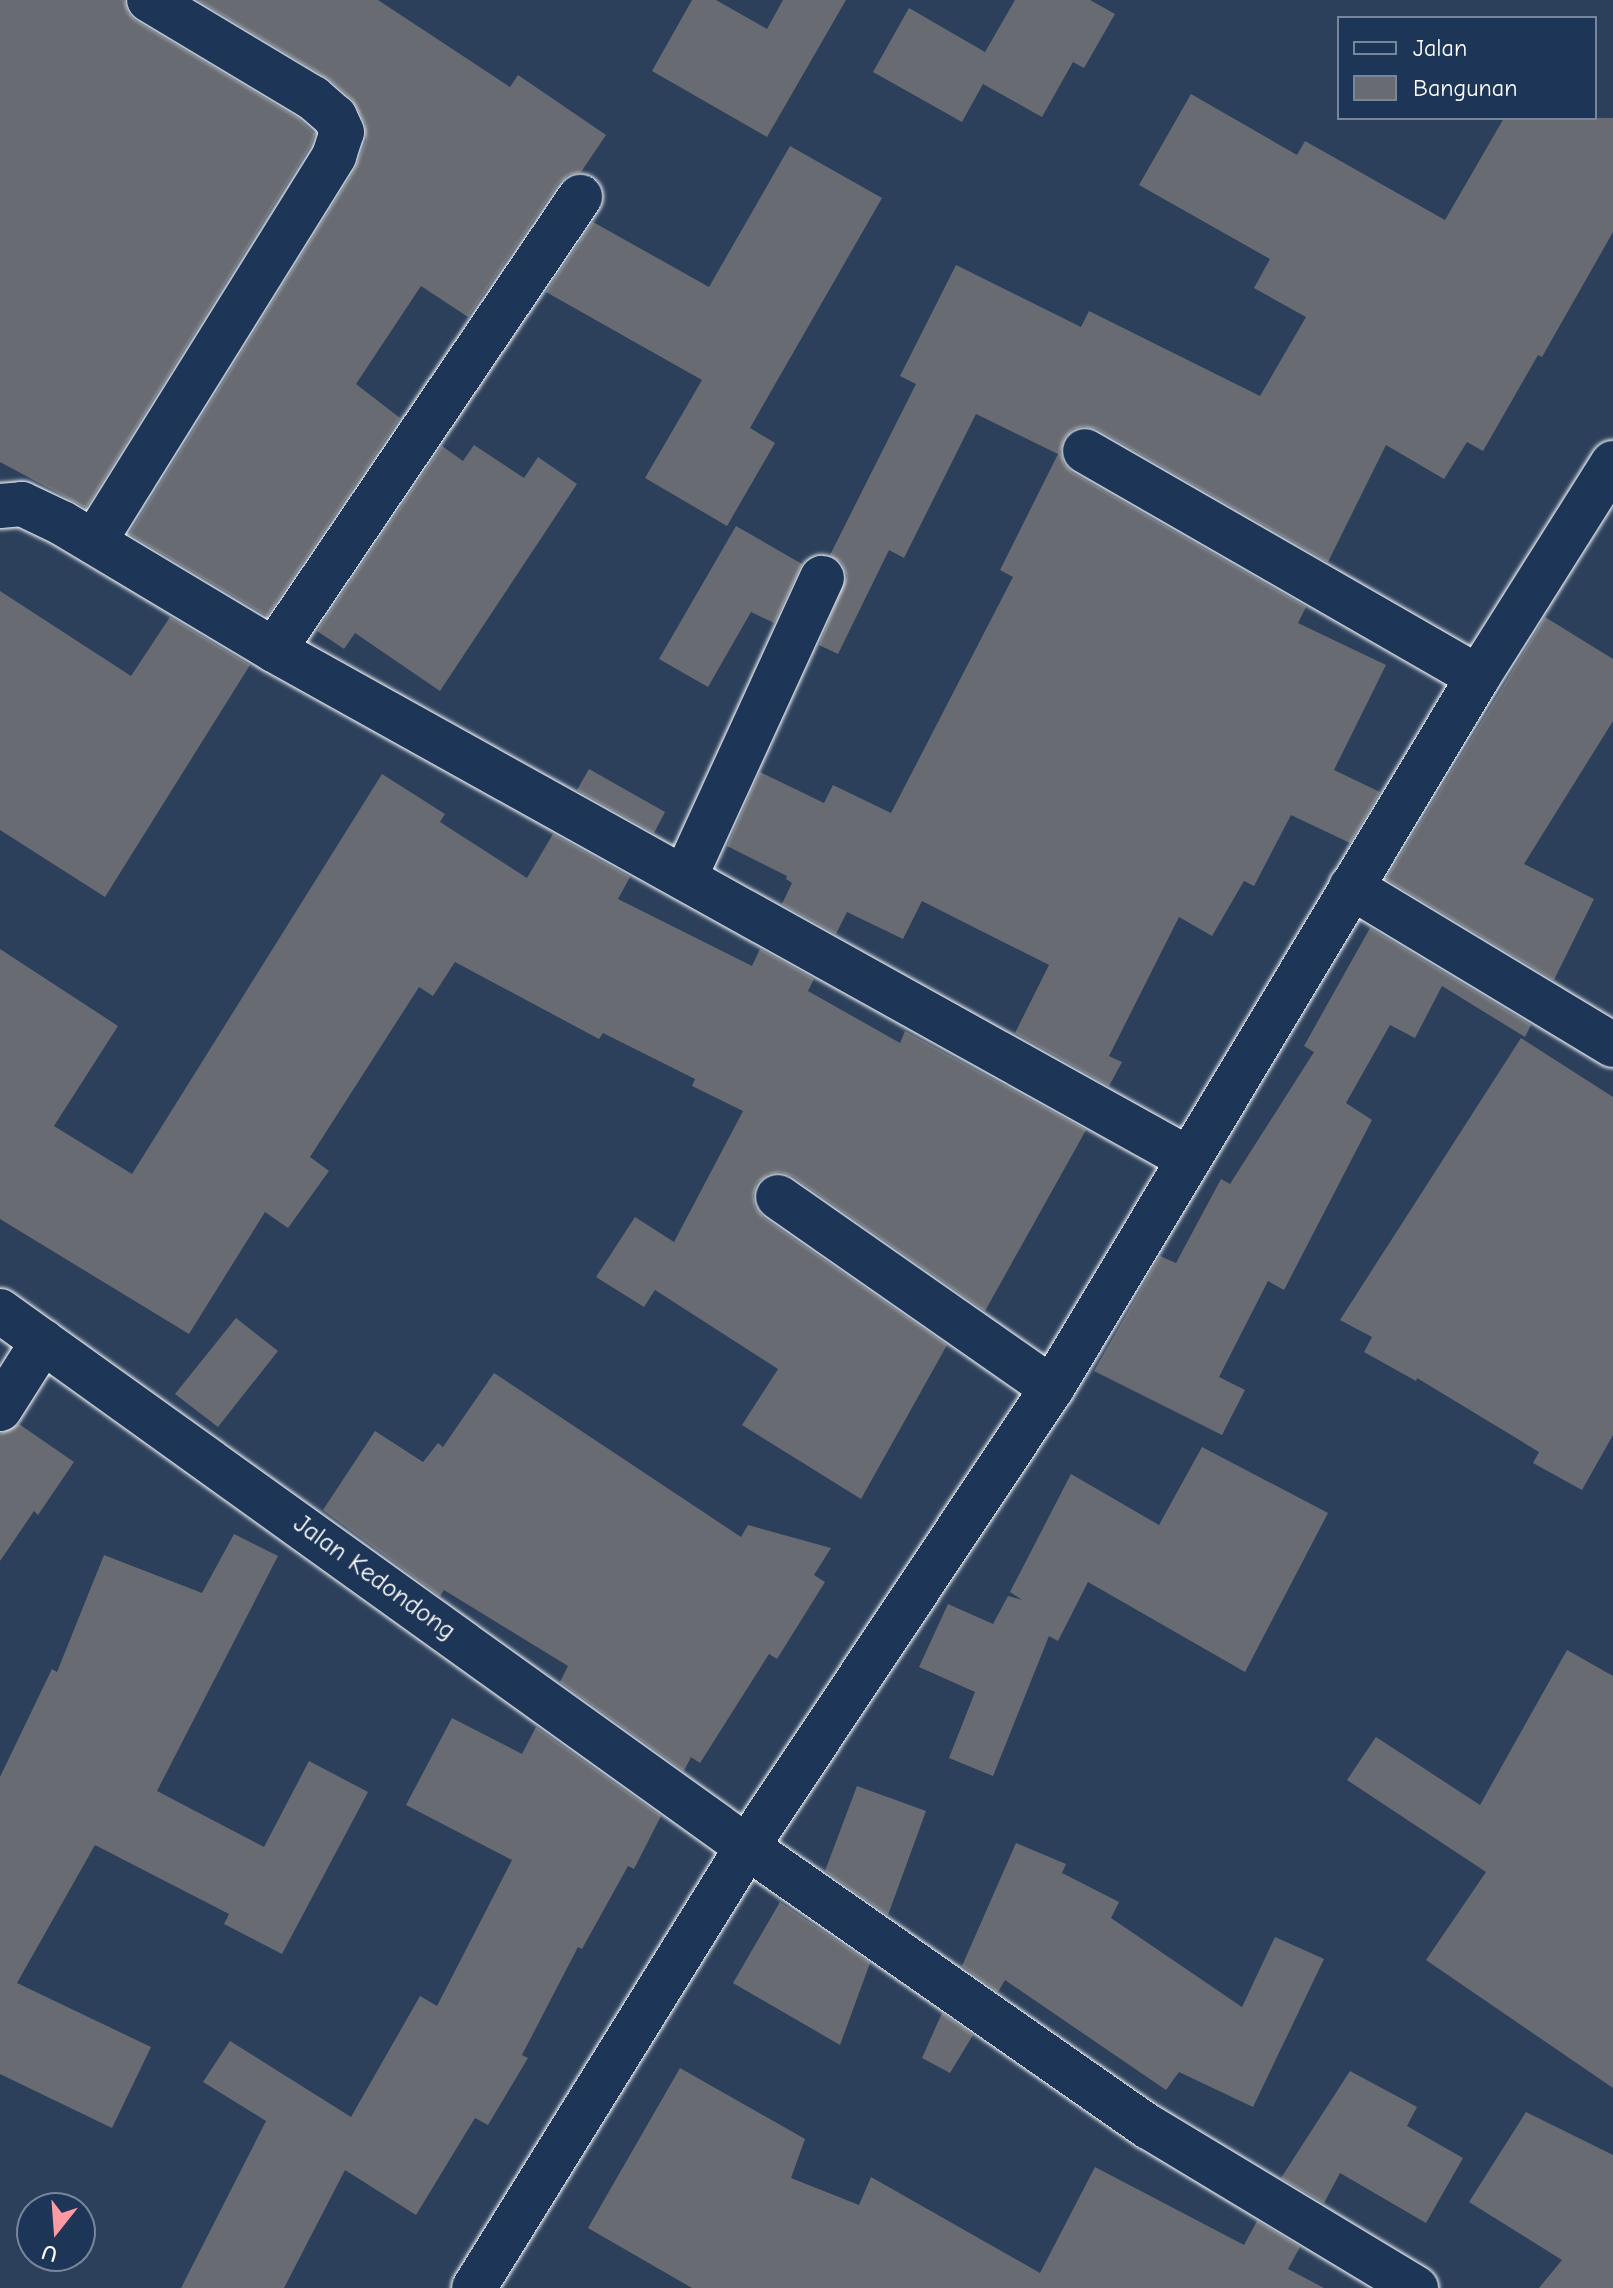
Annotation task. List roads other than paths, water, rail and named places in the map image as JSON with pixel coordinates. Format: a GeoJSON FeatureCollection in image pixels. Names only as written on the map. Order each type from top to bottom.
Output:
{"type":"FeatureCollection","features":[{"type":"Feature","properties":{"kind":"street"},"geometry":{"type":"LineString","coordinates":[[94,542],[334,156],[342,132],[335,117],[313,98],[149,0]]}},
{"type":"Feature","properties":{"kind":"street"},"geometry":{"type":"LineString","coordinates":[[274,650],[580,197]]}},
{"type":"Feature","properties":{"kind":"street"},"geometry":{"type":"LineString","coordinates":[[1085,451],[1478,677]]}},
{"type":"Feature","properties":{"kind":"street"},"geometry":{"type":"LineString","coordinates":[[474,2288],[747,1847],[1052,1388],[1478,677],[1613,463]]}},
{"type":"Feature","properties":{"kind":"street"},"geometry":{"type":"LineString","coordinates":[[0,506],[22,504],[94,542],[274,650],[1189,1159]]}},
{"type":"Feature","properties":{"kind":"street"},"geometry":{"type":"LineString","coordinates":[[685,877],[822,578]]}},
{"type":"Feature","properties":{"kind":"street"},"geometry":{"type":"LineString","coordinates":[[1351,887],[1613,1045]]}},
{"type":"Feature","properties":{"kind":"street"},"geometry":{"type":"LineString","coordinates":[[778,1197],[1052,1388]]}},
{"type":"Feature","properties":{"kind":"street","name":"Jalan Kedondong"},"geometry":{"type":"LineString","coordinates":[[0,1311],[747,1847],[1149,2127],[1416,2288]]}},
{"type":"Feature","properties":{"kind":"street"},"geometry":{"type":"LineString","coordinates":[[0,1409],[43,1341]]}}]}
